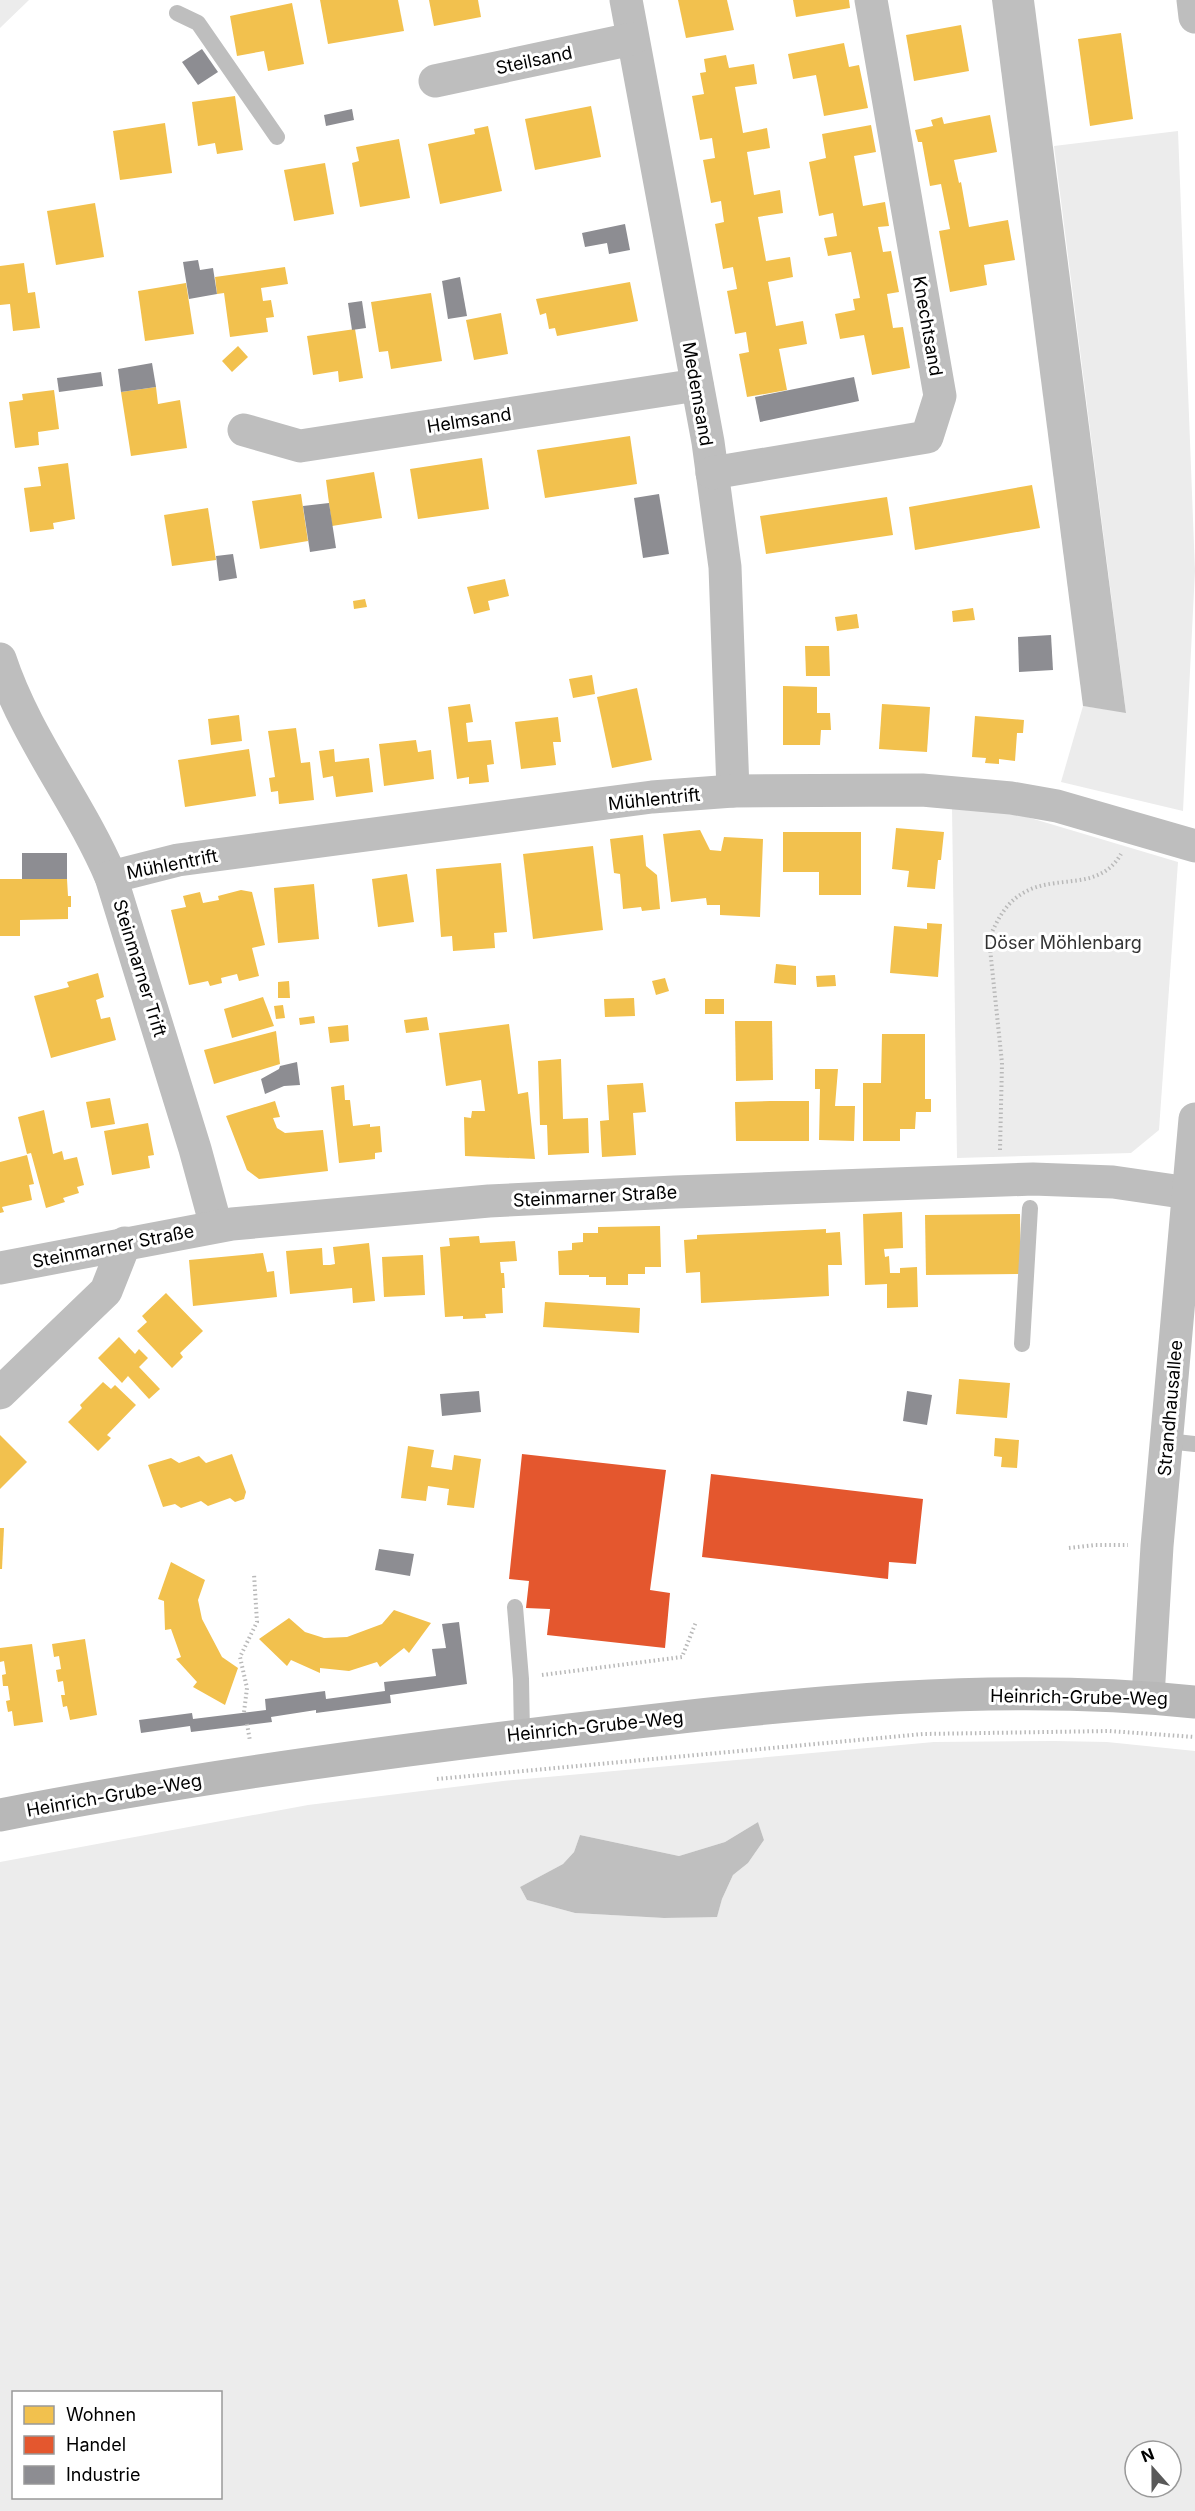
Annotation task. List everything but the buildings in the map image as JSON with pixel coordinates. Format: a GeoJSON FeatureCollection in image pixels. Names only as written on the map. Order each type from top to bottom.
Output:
{"type":"FeatureCollection","features":[{"type":"Feature","properties":{"kind":"street","name":"Medemsand"},"geometry":{"type":"LineString","coordinates":[[626,0],[697,385],[725,567],[733,792]]}},
{"type":"Feature","properties":{"kind":"street","name":"Knechtsand"},"geometry":{"type":"LineString","coordinates":[[712,473],[927,437],[940,396],[871,0]]}},
{"type":"Feature","properties":{"kind":"street"},"geometry":{"type":"LineString","coordinates":[[1193,0],[1195,17]]}},
{"type":"Feature","properties":{"kind":"street","name":"Steilsand"},"geometry":{"type":"LineString","coordinates":[[435,81],[632,39]]}},
{"type":"Feature","properties":{"kind":"street","name":"Helmsand"},"geometry":{"type":"LineString","coordinates":[[244,430],[300,446],[697,385]]}},
{"type":"Feature","properties":{"kind":"street","name":"Steinmarner Trift"},"geometry":{"type":"LineString","coordinates":[[0,659],[6,679],[33,736],[98,846],[111,877],[195,1149],[216,1226]]}},
{"type":"Feature","properties":{"kind":"street","name":"Mühlentrift"},"geometry":{"type":"LineString","coordinates":[[111,877],[177,860],[652,797],[733,792],[922,790],[1011,798],[1057,806],[1195,846]]}},
{"type":"Feature","properties":{"kind":"street","name":"Strandhausallee"},"geometry":{"type":"LineString","coordinates":[[1148,1697],[1157,1546],[1181,1443],[1195,1119]]}},
{"type":"Feature","properties":{"kind":"street","name":"Steinmarner Straße"},"geometry":{"type":"LineString","coordinates":[[0,1268],[216,1226],[489,1201],[675,1191],[1033,1179],[1113,1182],[1192,1193]]}},
{"type":"Feature","properties":{"kind":"street"},"geometry":{"type":"LineString","coordinates":[[0,1393],[106,1291],[125,1243]]}},
{"type":"Feature","properties":{"kind":"street","name":"Heinrich-Grube-Weg"},"geometry":{"type":"LineString","coordinates":[[0,1815],[254,1770],[522,1735],[790,1704],[904,1696],[1027,1694],[1148,1697],[1195,1701]]}},
{"type":"Feature","properties":{"kind":"lane"},"geometry":{"type":"LineString","coordinates":[[177,13],[198,23],[277,137]]}},
{"type":"Feature","properties":{"kind":"lane"},"geometry":{"type":"LineString","coordinates":[[1022,1344],[1030,1208]]}},
{"type":"Feature","properties":{"kind":"lane"},"geometry":{"type":"LineString","coordinates":[[515,1607],[521,1679],[522,1735]]}},
{"type":"Feature","properties":{"kind":"path"},"geometry":{"type":"LineString","coordinates":[[1000,1156],[1002,1063],[989,939],[997,921],[1009,904],[1026,891],[1088,880],[1104,872],[1118,859],[1135,829]]}},
{"type":"Feature","properties":{"kind":"path"},"geometry":{"type":"LineString","coordinates":[[1069,1548],[1095,1545],[1157,1546]]}},
{"type":"Feature","properties":{"kind":"path"},"geometry":{"type":"LineString","coordinates":[[244,1712],[248,1688],[240,1657],[257,1622],[254,1574]]}},
{"type":"Feature","properties":{"kind":"path"},"geometry":{"type":"LineString","coordinates":[[521,1679],[682,1657],[696,1622]]}},
{"type":"Feature","properties":{"kind":"path"},"geometry":{"type":"LineString","coordinates":[[428,1780],[923,1734],[1109,1731],[1195,1737]]}},
{"type":"Feature","properties":{"kind":"green space"},"geometry":{"type":"Polygon","coordinates":[[[0,0],[29,0],[0,28],[0,0]]]}},
{"type":"Feature","properties":{"kind":"green space"},"geometry":{"type":"Polygon","coordinates":[[[1178,131],[1195,571],[1183,811],[1061,782],[1083,706],[1126,712],[1054,146],[1178,131]]]}},
{"type":"Feature","properties":{"kind":"green space","name":"Döser Möhlenbarg"},"geometry":{"type":"Polygon","coordinates":[[[952,807],[1017,814],[1178,862],[1159,1130],[1131,1153],[957,1158],[952,807]]]}},
{"type":"Feature","properties":{"kind":"green space"},"geometry":{"type":"Polygon","coordinates":[[[934,1742],[1107,1742],[1195,1751],[1195,2511],[0,2511],[0,1862],[308,1805],[503,1781],[934,1742]],[[758,1822],[725,1842],[679,1856],[580,1835],[574,1852],[563,1864],[520,1887],[527,1900],[575,1913],[664,1918],[717,1916],[733,1875],[748,1863],[764,1840],[758,1822]]]}},
{"type":"Feature","properties":{"kind":"shaded area"},"geometry":{"type":"Polygon","coordinates":[[[992,0],[1034,0],[1126,713],[1083,706],[992,0]]]}},
{"type":"Feature","properties":{"kind":"shaded area"},"geometry":{"type":"Polygon","coordinates":[[[758,1822],[764,1840],[748,1863],[733,1875],[717,1917],[664,1918],[575,1913],[527,1900],[520,1887],[563,1864],[574,1852],[580,1835],[679,1856],[725,1842],[758,1822]]]}}]}
